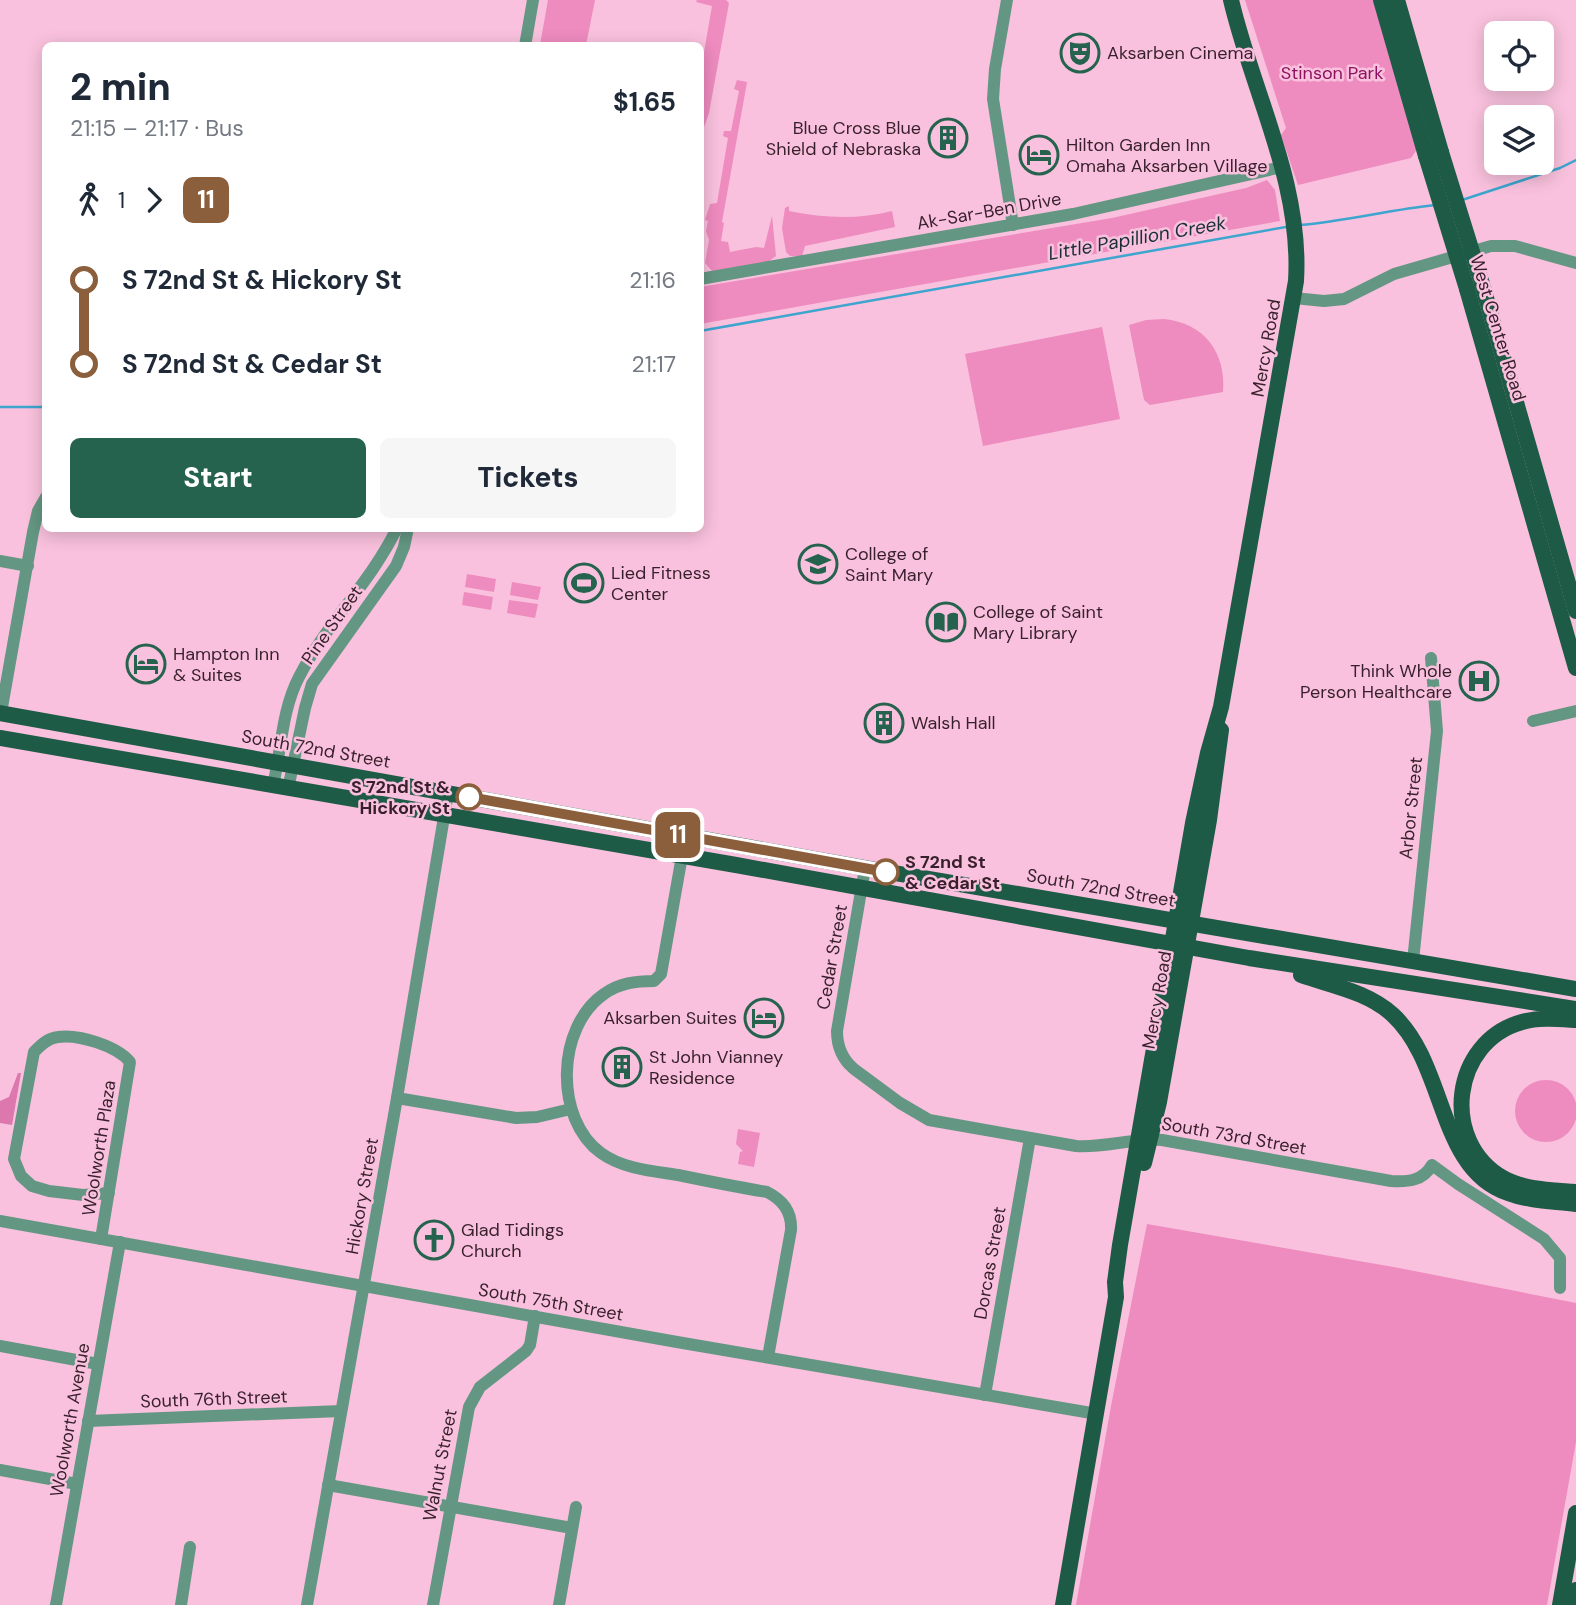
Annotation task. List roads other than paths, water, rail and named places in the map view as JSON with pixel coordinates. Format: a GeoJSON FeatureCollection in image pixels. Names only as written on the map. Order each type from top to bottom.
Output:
{"type":"FeatureCollection","features":[{"type":"Feature","properties":{"kind":"main road","name":"Mercy Road"},"geometry":{"type":"LineString","coordinates":[[1063,1605],[1116,1297],[1124,1277],[1144,1139],[1183,922],[1218,763],[1222,707],[1294,298],[1297,259],[1289,192],[1231,0]]}},
{"type":"Feature","properties":{"kind":"main road","name":"West Center Road"},"geometry":{"type":"LineString","coordinates":[[1381,0],[1434,154],[1576,611]]}},
{"type":"Feature","properties":{"kind":"main road","name":"West Center Road"},"geometry":{"type":"LineString","coordinates":[[1397,0],[1434,154]]}},
{"type":"Feature","properties":{"kind":"main road","name":"West Center Road"},"geometry":{"type":"LineString","coordinates":[[1474,287],[1576,668]]}},
{"type":"Feature","properties":{"kind":"main road","name":"South 72nd Street"},"geometry":{"type":"LineString","coordinates":[[0,713],[865,868],[1576,989]]}},
{"type":"Feature","properties":{"kind":"main road"},"geometry":{"type":"LineString","coordinates":[[0,738],[682,856],[1179,946],[1576,1009]]}},
{"type":"Feature","properties":{"kind":"main road"},"geometry":{"type":"LineString","coordinates":[[1249,958],[1354,992],[1380,1005],[1404,1026],[1421,1050],[1456,1143],[1470,1167],[1489,1184],[1508,1194],[1576,1204]]}},
{"type":"Feature","properties":{"kind":"main road"},"geometry":{"type":"LineString","coordinates":[[1476,972],[1576,983]]}},
{"type":"Feature","properties":{"kind":"main road"},"geometry":{"type":"LineString","coordinates":[[1576,1020],[1522,1022],[1491,1038],[1469,1066],[1462,1088],[1461,1114],[1469,1140],[1491,1170],[1503,1178],[1528,1187],[1576,1192]]}},
{"type":"Feature","properties":{"kind":"main road"},"geometry":{"type":"LineString","coordinates":[[1560,1605],[1576,1513]]}},
{"type":"Feature","properties":{"kind":"main road"},"geometry":{"type":"LineString","coordinates":[[1573,1605],[1576,1590]]}},
{"type":"Feature","properties":{"kind":"street"},"geometry":{"type":"LineString","coordinates":[[526,42],[533,0]]}},
{"type":"Feature","properties":{"kind":"street"},"geometry":{"type":"LineString","coordinates":[[1007,0],[995,69],[993,99],[1013,225]]}},
{"type":"Feature","properties":{"kind":"street","name":"Ak-Sar-Ben Drive"},"geometry":{"type":"LineString","coordinates":[[704,278],[1079,213],[1282,167]]}},
{"type":"Feature","properties":{"kind":"street"},"geometry":{"type":"LineString","coordinates":[[1294,298],[1319,301],[1344,299],[1394,274],[1491,246],[1515,246],[1576,263]]}},
{"type":"Feature","properties":{"kind":"street"},"geometry":{"type":"LineString","coordinates":[[0,713],[38,511],[42,504]]}},
{"type":"Feature","properties":{"kind":"street","name":"Pine Street"},"geometry":{"type":"LineString","coordinates":[[287,763],[289,702],[300,675],[373,570],[395,532]]}},
{"type":"Feature","properties":{"kind":"street","name":"Pine Street"},"geometry":{"type":"LineString","coordinates":[[281,788],[312,684],[396,566],[407,532]]}},
{"type":"Feature","properties":{"kind":"street"},"geometry":{"type":"LineString","coordinates":[[0,561],[27,566]]}},
{"type":"Feature","properties":{"kind":"street","name":"Arbor Street"},"geometry":{"type":"LineString","coordinates":[[1413,961],[1437,731],[1431,658]]}},
{"type":"Feature","properties":{"kind":"street"},"geometry":{"type":"LineString","coordinates":[[1533,720],[1576,710]]}},
{"type":"Feature","properties":{"kind":"street","name":"Hickory Street"},"geometry":{"type":"LineString","coordinates":[[307,1605],[449,793]]}},
{"type":"Feature","properties":{"kind":"street"},"geometry":{"type":"LineString","coordinates":[[682,856],[661,974],[654,981],[626,983],[610,990],[583,1015],[573,1040],[567,1073],[568,1101],[587,1140],[615,1161],[636,1168],[767,1192],[785,1206],[790,1216],[791,1230],[768,1357]]}},
{"type":"Feature","properties":{"kind":"street","name":"Cedar Street"},"geometry":{"type":"LineString","coordinates":[[841,1052],[837,1031],[865,868]]}},
{"type":"Feature","properties":{"kind":"street","name":"Woolworth Plaza"},"geometry":{"type":"LineString","coordinates":[[101,1238],[109,1193],[130,1062],[123,1053],[100,1043],[58,1037],[44,1042],[34,1052],[14,1159],[21,1176],[32,1186],[49,1191],[83,1195],[109,1193]]}},
{"type":"Feature","properties":{"kind":"street","name":"South 73rd Street"},"geometry":{"type":"LineString","coordinates":[[841,1052],[854,1069],[921,1116],[1030,1138],[1089,1147],[1144,1139],[1391,1181],[1413,1180],[1427,1173],[1432,1165],[1544,1239],[1560,1258],[1560,1288]]}},
{"type":"Feature","properties":{"kind":"street"},"geometry":{"type":"LineString","coordinates":[[397,1098],[516,1118],[571,1110]]}},
{"type":"Feature","properties":{"kind":"street","name":"Dorcas Street"},"geometry":{"type":"LineString","coordinates":[[985,1395],[1030,1138]]}},
{"type":"Feature","properties":{"kind":"street","name":"South 75th Street"},"geometry":{"type":"LineString","coordinates":[[0,1221],[1097,1414]]}},
{"type":"Feature","properties":{"kind":"street","name":"Woolworth Avenue"},"geometry":{"type":"LineString","coordinates":[[56,1605],[120,1242]]}},
{"type":"Feature","properties":{"kind":"street","name":"Walnut Street"},"geometry":{"type":"LineString","coordinates":[[433,1605],[470,1401],[480,1387],[526,1351],[530,1345],[535,1316]]}},
{"type":"Feature","properties":{"kind":"street"},"geometry":{"type":"LineString","coordinates":[[0,1346],[98,1364]]}},
{"type":"Feature","properties":{"kind":"street","name":"South 76th Street"},"geometry":{"type":"LineString","coordinates":[[88,1421],[341,1411]]}},
{"type":"Feature","properties":{"kind":"street"},"geometry":{"type":"LineString","coordinates":[[0,1470],[77,1483]]}},
{"type":"Feature","properties":{"kind":"street"},"geometry":{"type":"LineString","coordinates":[[328,1485],[572,1528]]}},
{"type":"Feature","properties":{"kind":"street"},"geometry":{"type":"LineString","coordinates":[[559,1605],[576,1507]]}},
{"type":"Feature","properties":{"kind":"street"},"geometry":{"type":"LineString","coordinates":[[181,1605],[190,1547]]}},
{"type":"Feature","properties":{"kind":"waterway","name":"Little Papillion Creek"},"geometry":{"type":"LineString","coordinates":[[1462,200],[1560,168],[1576,160]]}},
{"type":"Feature","properties":{"kind":"waterway","name":"Little Papillion Creek"},"geometry":{"type":"LineString","coordinates":[[1300,225],[1435,205]]}},
{"type":"Feature","properties":{"kind":"waterway","name":"Little Papillion Creek"},"geometry":{"type":"LineString","coordinates":[[704,330],[1286,227]]}},
{"type":"Feature","properties":{"kind":"waterway","name":"Little Papillion Creek"},"geometry":{"type":"LineString","coordinates":[[0,407],[42,407]]}},
{"type":"Feature","properties":{"kind":"place","name":"Aksarben Cinema"},"geometry":{"type":"Point","coordinates":[1080,53]}},
{"type":"Feature","properties":{"kind":"place","name":"Blue Cross Blue Shield of Nebraska"},"geometry":{"type":"Point","coordinates":[948,138]}},
{"type":"Feature","properties":{"kind":"place","name":"Hilton Garden Inn Omaha Aksarben Village"},"geometry":{"type":"Point","coordinates":[1039,155]}},
{"type":"Feature","properties":{"kind":"place","name":"College of Saint Mary"},"geometry":{"type":"Point","coordinates":[818,564]}},
{"type":"Feature","properties":{"kind":"place","name":"Lied Fitness Center"},"geometry":{"type":"Point","coordinates":[584,583]}},
{"type":"Feature","properties":{"kind":"place","name":"College of Saint Mary Library"},"geometry":{"type":"Point","coordinates":[946,622]}},
{"type":"Feature","properties":{"kind":"place","name":"Hampton Inn & Suites"},"geometry":{"type":"Point","coordinates":[146,664]}},
{"type":"Feature","properties":{"kind":"place","name":"Think Whole Person Healthcare"},"geometry":{"type":"Point","coordinates":[1479,681]}},
{"type":"Feature","properties":{"kind":"place","name":"Walsh Hall"},"geometry":{"type":"Point","coordinates":[884,723]}},
{"type":"Feature","properties":{"kind":"place","name":"S 72nd St & Hickory St"},"geometry":{"type":"Point","coordinates":[469,797]}},
{"type":"Feature","properties":{"kind":"place","name":"S 72nd St & Cedar St"},"geometry":{"type":"Point","coordinates":[886,872]}},
{"type":"Feature","properties":{"kind":"place","name":"Aksarben Suites"},"geometry":{"type":"Point","coordinates":[764,1018]}},
{"type":"Feature","properties":{"kind":"place","name":"St John Vianney Residence"},"geometry":{"type":"Point","coordinates":[622,1067]}},
{"type":"Feature","properties":{"kind":"place","name":"Glad Tidings Church"},"geometry":{"type":"Point","coordinates":[434,1240]}},
{"type":"Feature","properties":{"kind":"park label","name":"Stinson Park"},"geometry":{"type":"Point","coordinates":[1332,73]}}]}
